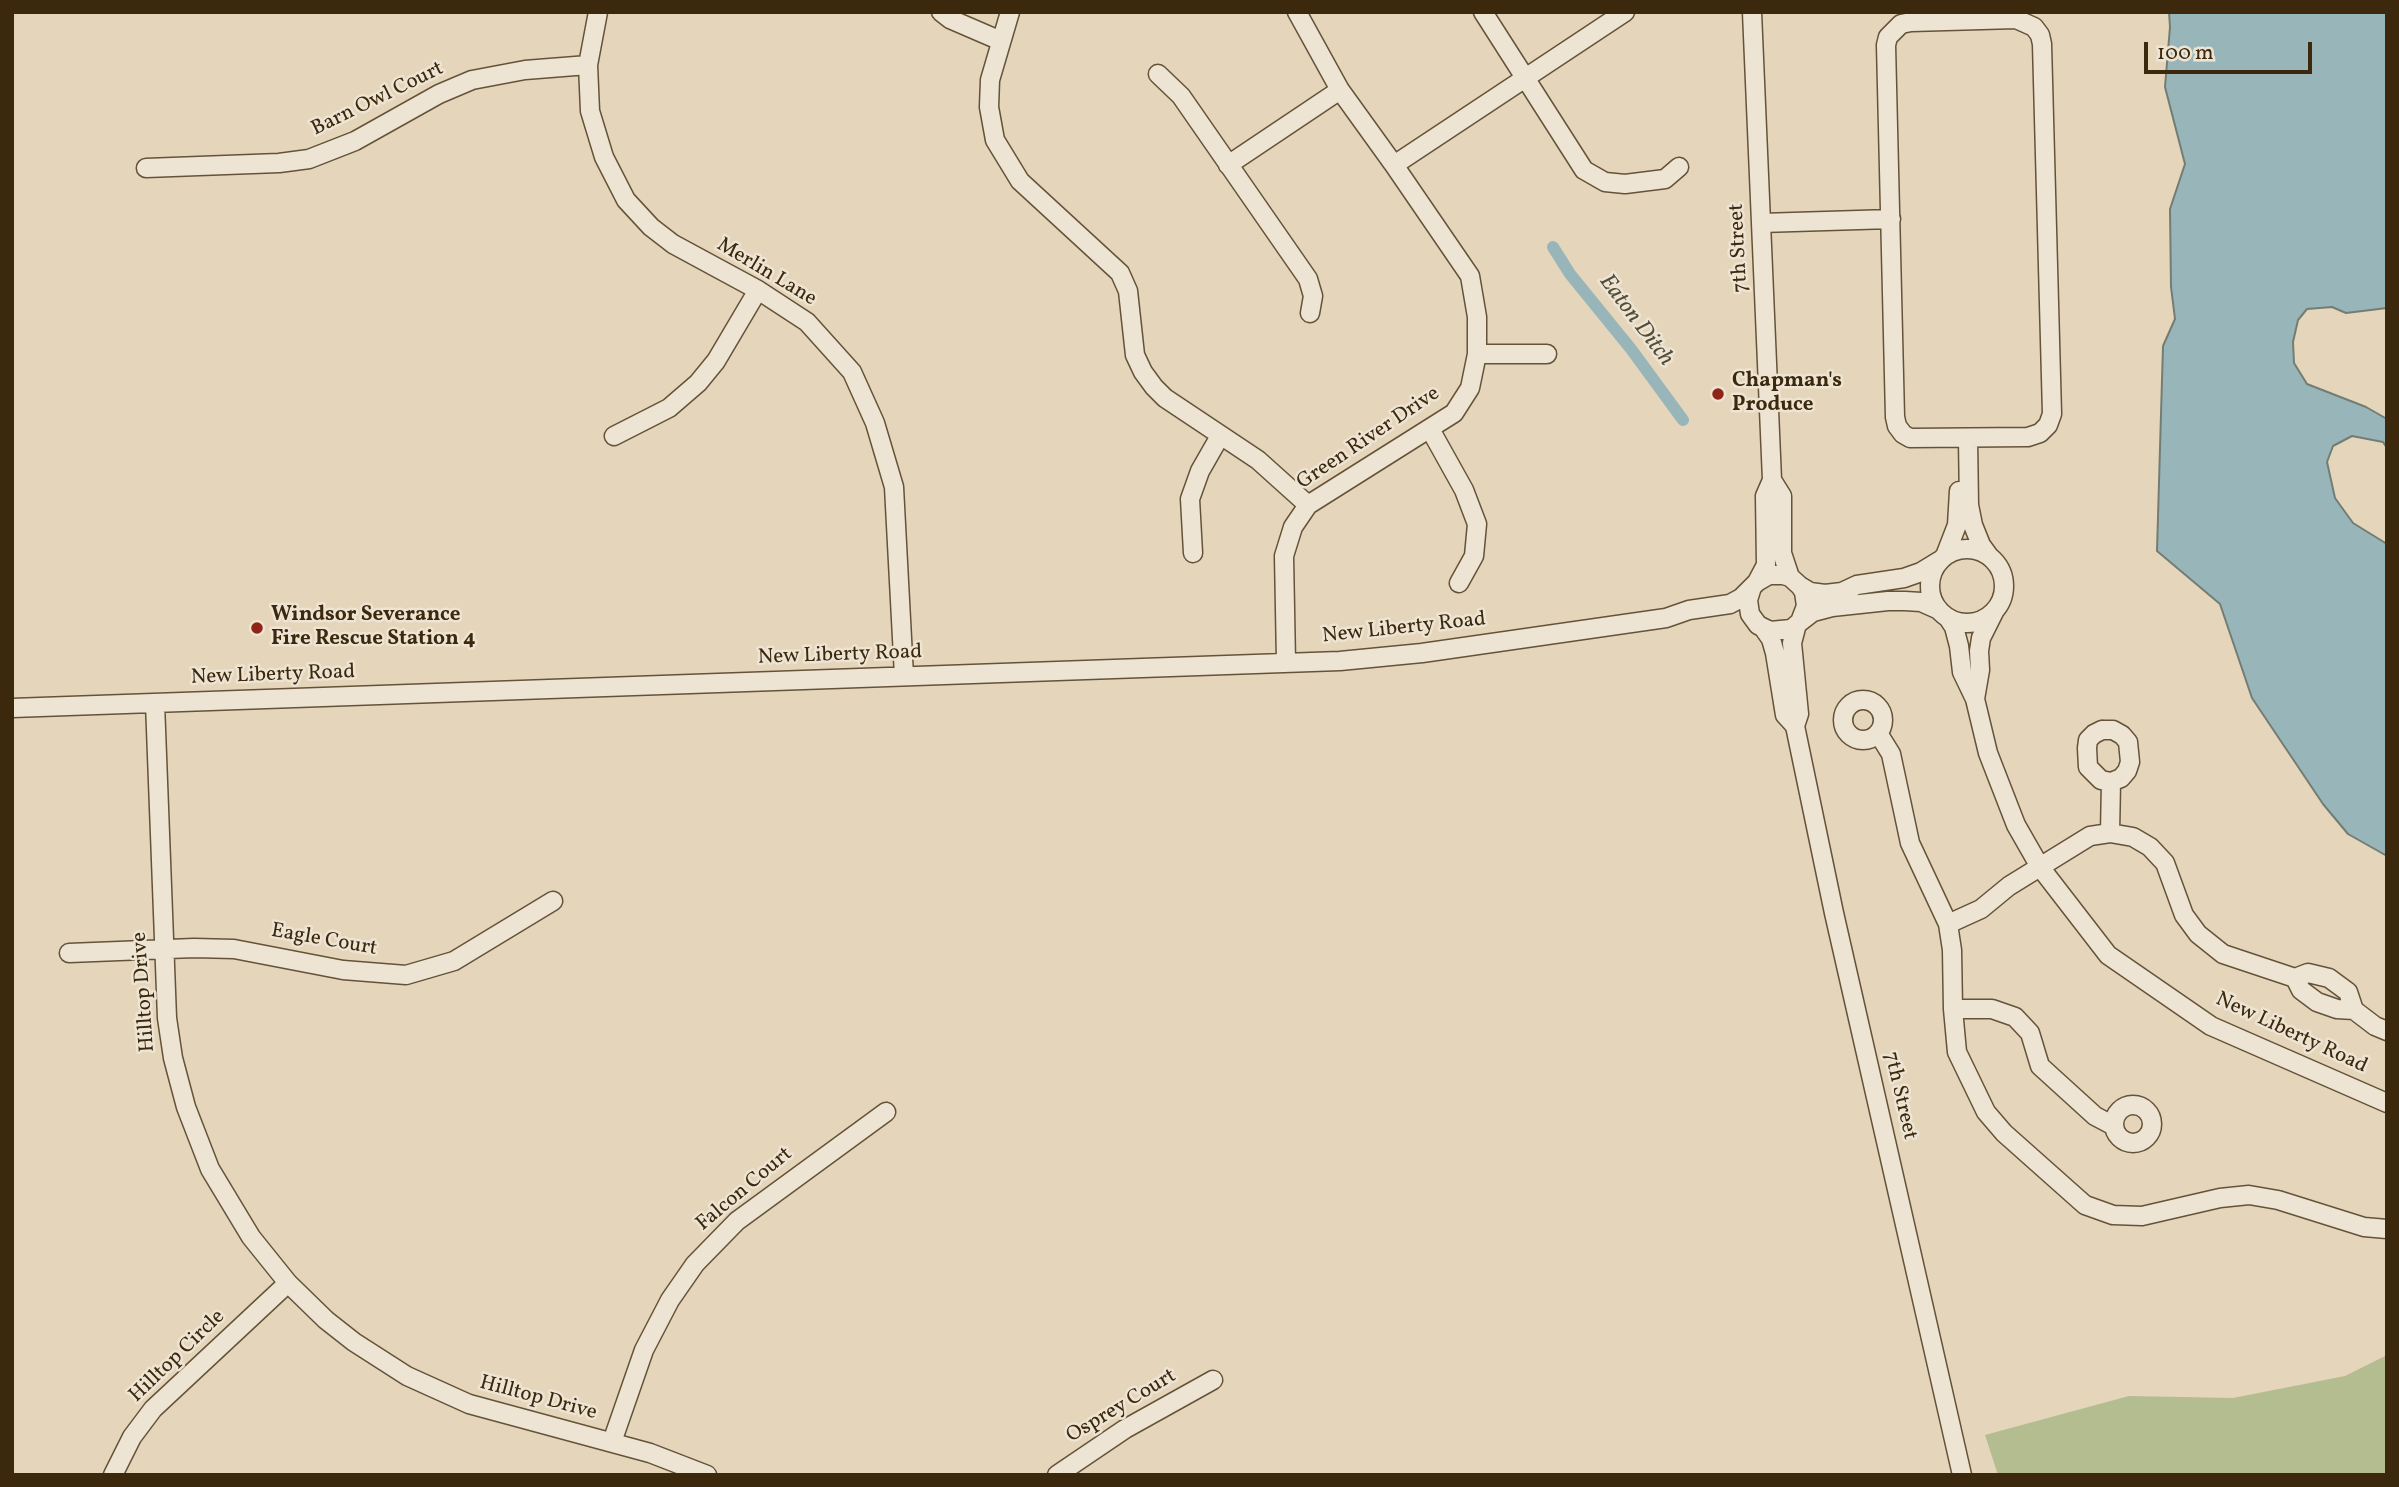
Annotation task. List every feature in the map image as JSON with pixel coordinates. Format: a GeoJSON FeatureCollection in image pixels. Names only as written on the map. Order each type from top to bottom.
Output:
{"type":"FeatureCollection","features":[{"type":"Feature","properties":{"kind":"street","name":"Merlin Lane"},"geometry":{"type":"LineString","coordinates":[[598,12],[588,65],[590,111],[596,136],[611,174],[626,200],[651,227],[673,244],[758,290],[807,322],[852,372],[875,423],[894,486],[904,676]]}},
{"type":"Feature","properties":{"kind":"street"},"geometry":{"type":"LineString","coordinates":[[941,12],[950,19],[1001,41]]}},
{"type":"Feature","properties":{"kind":"street"},"geometry":{"type":"LineString","coordinates":[[1010,12],[990,80],[989,107],[995,140],[1020,180],[1120,273],[1128,291],[1135,355],[1154,387],[1165,398],[1258,460],[1308,505]]}},
{"type":"Feature","properties":{"kind":"street","name":"Green River Drive"},"geometry":{"type":"LineString","coordinates":[[1286,662],[1284,556],[1293,527],[1308,505],[1454,413],[1470,388],[1477,354],[1477,317],[1470,276],[1340,90],[1297,12]]}},
{"type":"Feature","properties":{"kind":"street"},"geometry":{"type":"LineString","coordinates":[[1483,12],[1584,170],[1605,182],[1625,184],[1665,179],[1679,167]]}},
{"type":"Feature","properties":{"kind":"street"},"geometry":{"type":"LineString","coordinates":[[1394,165],[1625,12]]}},
{"type":"Feature","properties":{"kind":"street","name":"7th Street"},"geometry":{"type":"LineString","coordinates":[[1752,12],[1772,480],[1765,496],[1766,565],[1755,584]]}},
{"type":"Feature","properties":{"kind":"street"},"geometry":{"type":"LineString","coordinates":[[2016,19],[2034,27],[2040,34],[2042,44],[2052,414],[2048,425],[2040,433],[2028,437],[1963,439],[1910,438],[1897,426],[1886,45],[1888,37],[1901,24],[1911,22],[2016,19]]}},
{"type":"Feature","properties":{"kind":"street","name":"Barn Owl Court"},"geometry":{"type":"LineString","coordinates":[[146,168],[279,163],[309,159],[355,141],[439,94],[471,80],[525,69],[588,65]]}},
{"type":"Feature","properties":{"kind":"street"},"geometry":{"type":"LineString","coordinates":[[1158,74],[1181,96],[1308,279],[1313,296],[1310,313]]}},
{"type":"Feature","properties":{"kind":"street"},"geometry":{"type":"LineString","coordinates":[[1228,165],[1340,90]]}},
{"type":"Feature","properties":{"kind":"street"},"geometry":{"type":"LineString","coordinates":[[1761,223],[1891,219]]}},
{"type":"Feature","properties":{"kind":"street"},"geometry":{"type":"LineString","coordinates":[[614,436],[669,408],[698,383],[716,361],[758,290]]}},
{"type":"Feature","properties":{"kind":"street"},"geometry":{"type":"LineString","coordinates":[[1477,354],[1547,354]]}},
{"type":"Feature","properties":{"kind":"street"},"geometry":{"type":"LineString","coordinates":[[1430,429],[1464,491],[1477,524],[1474,556],[1459,583]]}},
{"type":"Feature","properties":{"kind":"street"},"geometry":{"type":"LineString","coordinates":[[1193,553],[1190,499],[1200,471],[1220,436]]}},
{"type":"Feature","properties":{"kind":"street"},"geometry":{"type":"LineString","coordinates":[[1857,585],[1842,592],[1810,592],[1795,581],[1776,574],[1755,584],[1749,593],[1748,607],[1758,625],[1777,632],[1791,629],[1813,612],[1826,608],[1888,601],[1921,602],[1960,622],[1972,623],[1994,612],[2003,596],[2003,578],[1981,545],[1973,525],[1963,439]]}},
{"type":"Feature","properties":{"kind":"street"},"geometry":{"type":"LineString","coordinates":[[1944,614],[1930,590],[1935,568],[1944,558],[1957,526],[1963,439]]}},
{"type":"Feature","properties":{"kind":"street","name":"7th Street"},"geometry":{"type":"LineString","coordinates":[[1772,480],[1782,496],[1783,562],[1795,581]]}},
{"type":"Feature","properties":{"kind":"street"},"geometry":{"type":"LineString","coordinates":[[1782,537],[1803,572],[1812,580],[1832,584],[1857,585],[1904,578],[1922,572],[1954,552],[1972,550],[1989,556]]}},
{"type":"Feature","properties":{"kind":"street"},"geometry":{"type":"LineString","coordinates":[[1795,581],[1806,606],[1799,622]]}},
{"type":"Feature","properties":{"kind":"street","name":"New Liberty Road"},"geometry":{"type":"LineString","coordinates":[[12,708],[1382,658],[1666,618],[1689,610],[1730,604],[1741,598],[1755,584]]}},
{"type":"Feature","properties":{"kind":"street","name":"New Liberty Road"},"geometry":{"type":"LineString","coordinates":[[1975,699],[1980,670],[1981,638],[1994,612]]}},
{"type":"Feature","properties":{"kind":"street","name":"New Liberty Road"},"geometry":{"type":"LineString","coordinates":[[1944,614],[1954,627],[1962,672],[1975,699],[1998,782],[2016,825],[2040,867],[2108,955],[2211,1026],[2387,1102]]}},
{"type":"Feature","properties":{"kind":"street","name":"New Liberty Road"},"geometry":{"type":"LineString","coordinates":[[1666,618],[1691,621],[1728,616],[1758,625]]}},
{"type":"Feature","properties":{"kind":"street","name":"7th Street"},"geometry":{"type":"LineString","coordinates":[[1799,622],[1792,643],[1798,714],[1795,726],[1834,913],[1962,1475]]}},
{"type":"Feature","properties":{"kind":"street","name":"7th Street"},"geometry":{"type":"LineString","coordinates":[[1758,625],[1771,639],[1785,715],[1795,726]]}},
{"type":"Feature","properties":{"kind":"street","name":"Hilltop Drive"},"geometry":{"type":"LineString","coordinates":[[155,703],[167,1018],[173,1058],[193,1128],[220,1188],[240,1221],[289,1283],[326,1320],[354,1342],[416,1380],[497,1414],[612,1442],[707,1475]]}},
{"type":"Feature","properties":{"kind":"street"},"geometry":{"type":"LineString","coordinates":[[1878,733],[1891,754],[1910,843],[1948,924],[1952,950],[1957,1052],[1986,1112],[2004,1133],[2085,1205],[2113,1215],[2142,1216],[2220,1198],[2249,1195],[2278,1200],[2364,1227],[2387,1229]]}},
{"type":"Feature","properties":{"kind":"street"},"geometry":{"type":"LineString","coordinates":[[2110,782],[2110,833]]}},
{"type":"Feature","properties":{"kind":"street"},"geometry":{"type":"LineString","coordinates":[[1948,924],[1981,909],[2009,886],[2090,836],[2110,833],[2133,837],[2150,847],[2165,863],[2184,915],[2198,934],[2223,954],[2295,978],[2308,972],[2329,978],[2348,992],[2354,1010]]}},
{"type":"Feature","properties":{"kind":"street","name":"Eagle Court"},"geometry":{"type":"LineString","coordinates":[[69,953],[234,949],[343,970],[407,975],[454,961],[553,901]]}},
{"type":"Feature","properties":{"kind":"street"},"geometry":{"type":"LineString","coordinates":[[2295,978],[2301,990],[2317,1002],[2337,1009],[2354,1010],[2375,1026],[2387,1031]]}},
{"type":"Feature","properties":{"kind":"street"},"geometry":{"type":"LineString","coordinates":[[1953,1009],[1992,1009],[2015,1017],[2030,1032],[2040,1066],[2095,1116],[2113,1126]]}},
{"type":"Feature","properties":{"kind":"street","name":"Falcon Court"},"geometry":{"type":"LineString","coordinates":[[612,1442],[648,1341],[670,1300],[695,1264],[737,1221],[886,1112]]}},
{"type":"Feature","properties":{"kind":"street","name":"Hilltop Circle"},"geometry":{"type":"LineString","coordinates":[[113,1475],[132,1437],[153,1409],[289,1283]]}},
{"type":"Feature","properties":{"kind":"street","name":"Osprey Court"},"geometry":{"type":"LineString","coordinates":[[1057,1475],[1125,1429],[1213,1380]]}},
{"type":"Feature","properties":{"kind":"green space"},"geometry":{"type":"Polygon","coordinates":[[[2387,1355],[2387,1475],[1998,1475],[1985,1435],[2129,1396],[2233,1398],[2345,1376],[2387,1355]]]}},
{"type":"Feature","properties":{"kind":"water"},"geometry":{"type":"Polygon","coordinates":[[[2169,12],[2387,12],[2387,308],[2346,313],[2332,307],[2307,309],[2298,320],[2293,342],[2294,363],[2307,384],[2366,407],[2387,419],[2387,448],[2383,442],[2352,436],[2333,446],[2327,462],[2335,498],[2353,523],[2387,544],[2387,856],[2348,834],[2323,804],[2252,698],[2220,604],[2157,551],[2163,346],[2175,319],[2171,287],[2170,209],[2185,164],[2165,87],[2169,12]]]}},
{"type":"Feature","properties":{"kind":"waterway","name":"Eaton Ditch"},"geometry":{"type":"LineString","coordinates":[[1553,247],[1570,274],[1631,349],[1683,420]]}},
{"type":"Feature","properties":{"kind":"place","name":"Chapman's Produce"},"geometry":{"type":"Point","coordinates":[1718,394]}},
{"type":"Feature","properties":{"kind":"place","name":"Windsor Severance Fire Rescue Station 4"},"geometry":{"type":"Point","coordinates":[257,628]}}]}
